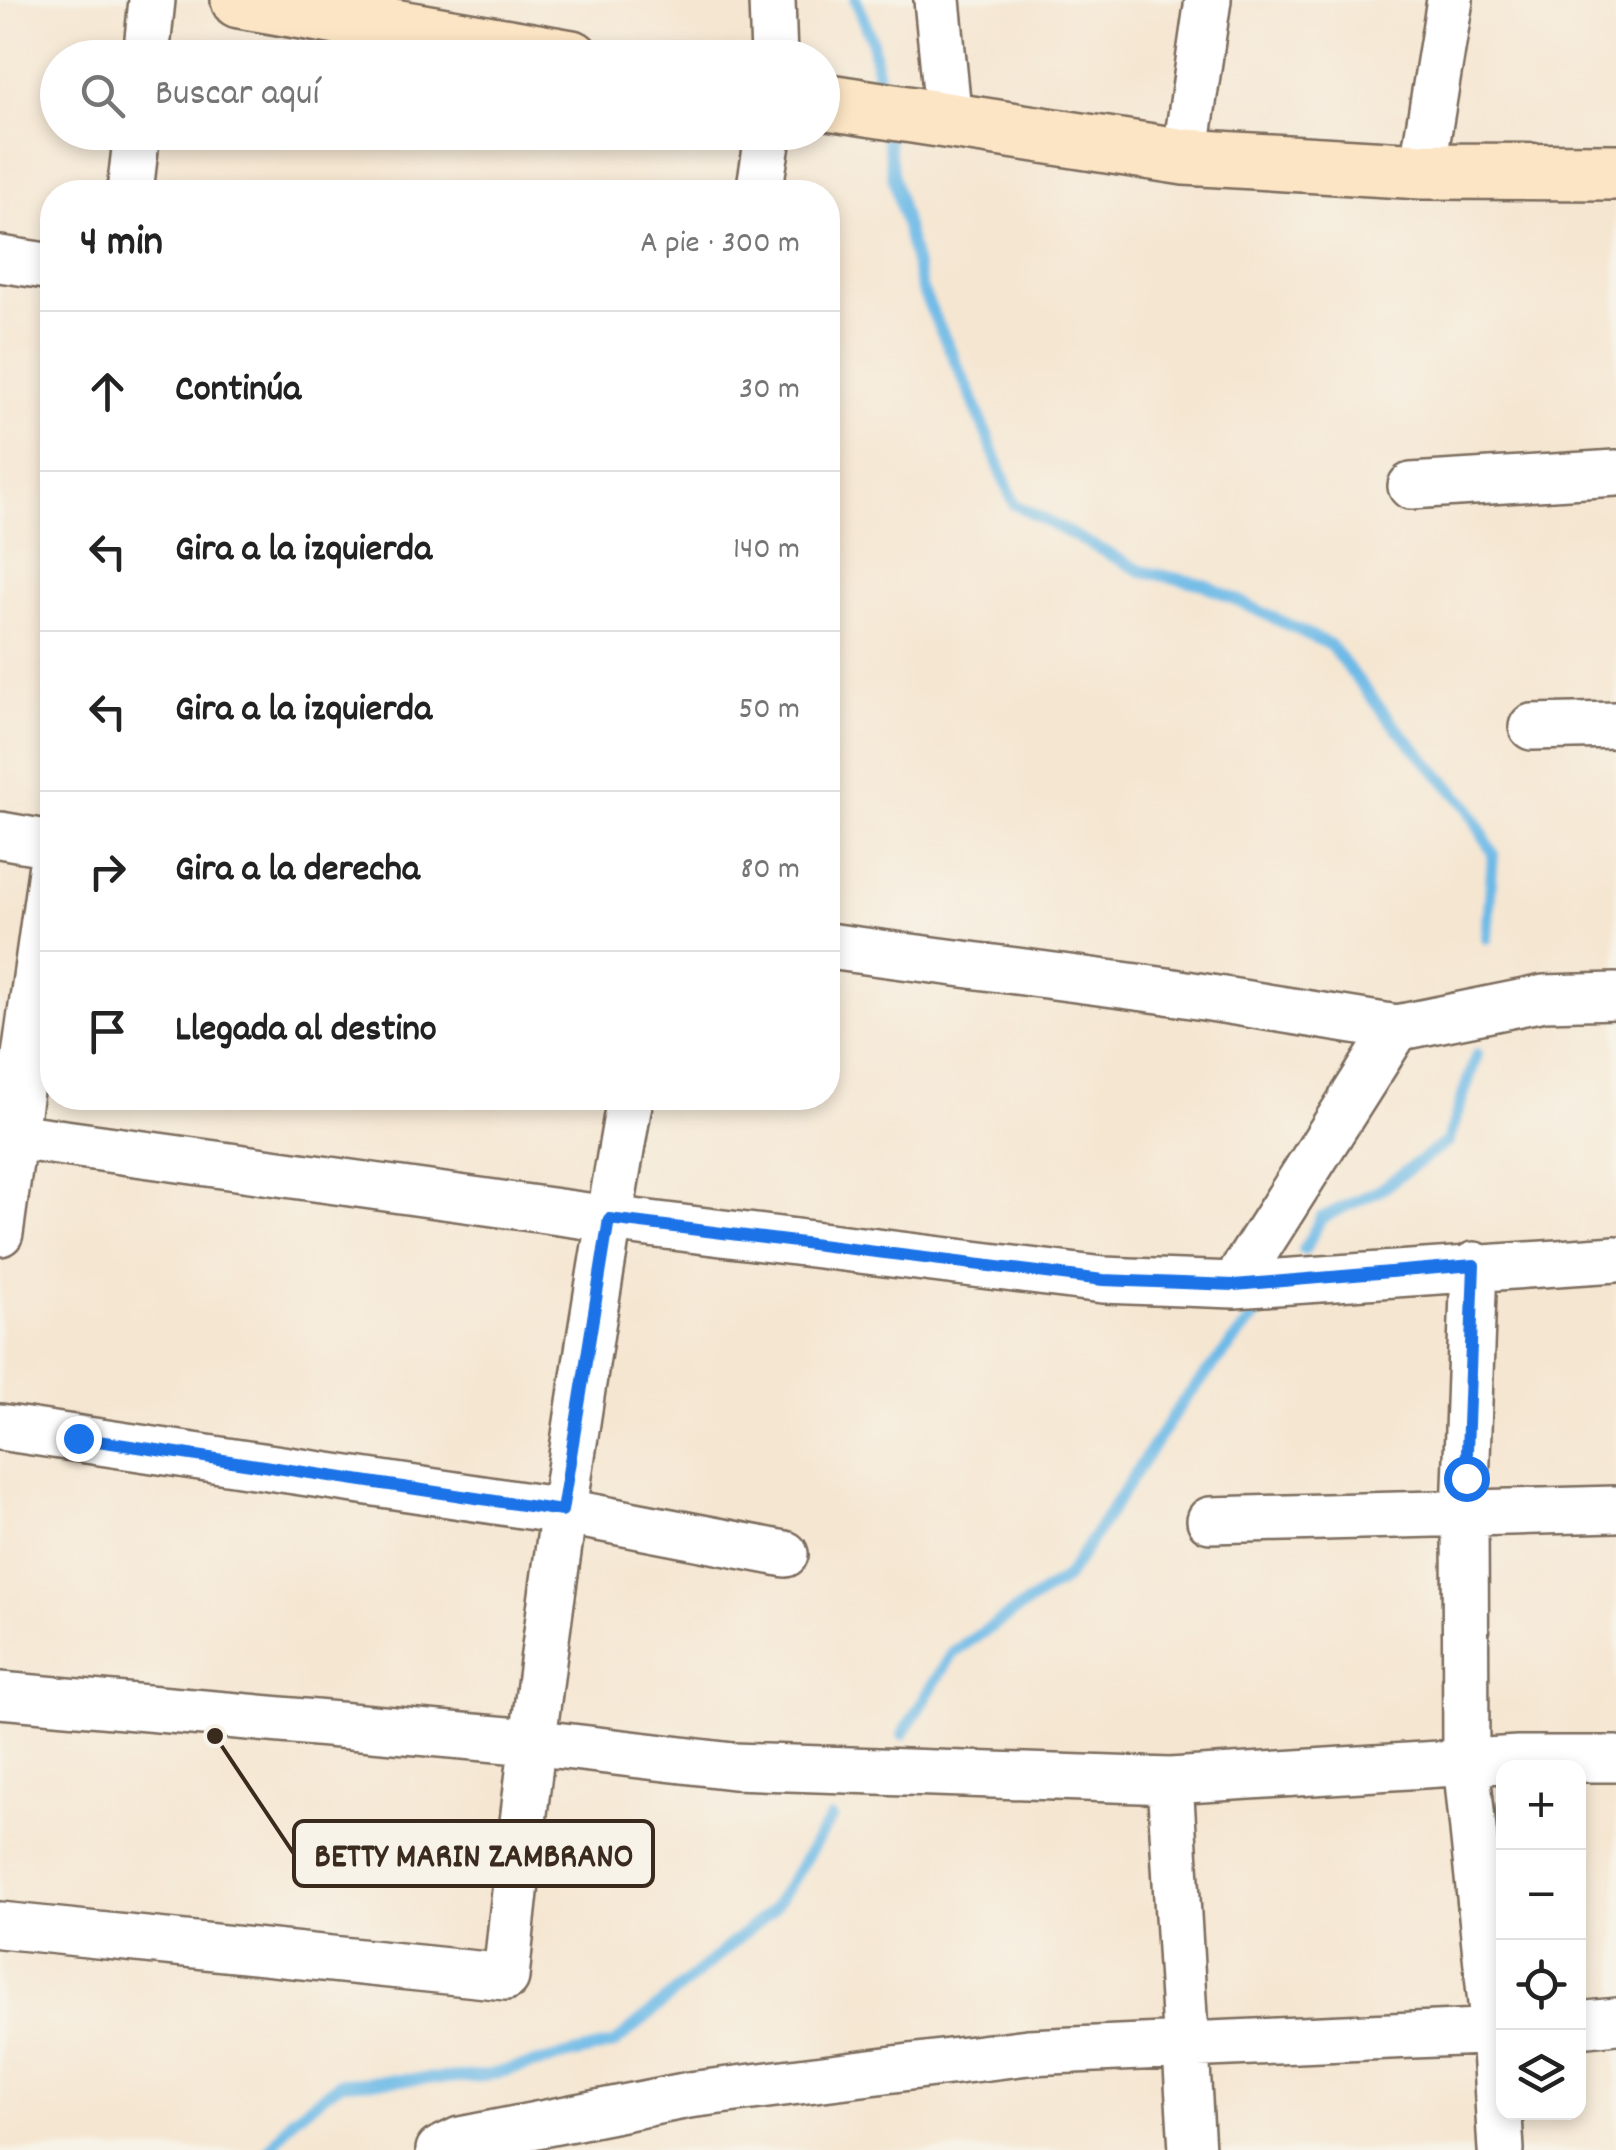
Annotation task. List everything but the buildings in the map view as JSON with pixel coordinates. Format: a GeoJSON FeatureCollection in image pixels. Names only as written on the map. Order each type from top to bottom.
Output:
{"type":"FeatureCollection","features":[{"type":"Feature","properties":{"kind":"street"},"geometry":{"type":"LineString","coordinates":[[148,40],[152,0]]}},
{"type":"Feature","properties":{"kind":"street"},"geometry":{"type":"LineString","coordinates":[[239,0],[469,40]]}},
{"type":"Feature","properties":{"kind":"street"},"geometry":{"type":"LineString","coordinates":[[772,0],[773,40]]}},
{"type":"Feature","properties":{"kind":"street"},"geometry":{"type":"LineString","coordinates":[[927,118],[938,0]]}},
{"type":"Feature","properties":{"kind":"street"},"geometry":{"type":"LineString","coordinates":[[1185,158],[1208,0]]}},
{"type":"Feature","properties":{"kind":"street"},"geometry":{"type":"LineString","coordinates":[[1422,171],[1450,0]]}},
{"type":"Feature","properties":{"kind":"street"},"geometry":{"type":"LineString","coordinates":[[840,103],[1185,158],[1422,171],[1616,172]]}},
{"type":"Feature","properties":{"kind":"street"},"geometry":{"type":"LineString","coordinates":[[131,180],[135,150]]}},
{"type":"Feature","properties":{"kind":"street"},"geometry":{"type":"LineString","coordinates":[[761,180],[766,150]]}},
{"type":"Feature","properties":{"kind":"street"},"geometry":{"type":"LineString","coordinates":[[0,259],[40,265]]}},
{"type":"Feature","properties":{"kind":"street"},"geometry":{"type":"LineString","coordinates":[[1411,486],[1616,473]]}},
{"type":"Feature","properties":{"kind":"street"},"geometry":{"type":"LineString","coordinates":[[1532,728],[1616,725]]}},
{"type":"Feature","properties":{"kind":"street"},"geometry":{"type":"LineString","coordinates":[[0,834],[40,842]]}},
{"type":"Feature","properties":{"kind":"street"},"geometry":{"type":"LineString","coordinates":[[0,1233],[7,1136],[40,937]]}},
{"type":"Feature","properties":{"kind":"street"},"geometry":{"type":"LineString","coordinates":[[840,948],[1167,991],[1397,1028],[1544,998],[1616,996]]}},
{"type":"Feature","properties":{"kind":"street"},"geometry":{"type":"LineString","coordinates":[[1234,1285],[1397,1028]]}},
{"type":"Feature","properties":{"kind":"street"},"geometry":{"type":"LineString","coordinates":[[0,1925],[506,1977],[530,1742],[562,1511],[628,1110]]}},
{"type":"Feature","properties":{"kind":"street"},"geometry":{"type":"LineString","coordinates":[[7,1136],[609,1219],[1103,1280],[1234,1285],[1474,1265],[1616,1259]]}},
{"type":"Feature","properties":{"kind":"street"},"geometry":{"type":"LineString","coordinates":[[1474,1265],[1465,1513],[1466,1762],[1499,2030]]}},
{"type":"Feature","properties":{"kind":"street"},"geometry":{"type":"LineString","coordinates":[[0,1427],[562,1511],[784,1554]]}},
{"type":"Feature","properties":{"kind":"street"},"geometry":{"type":"LineString","coordinates":[[1210,1520],[1616,1509]]}},
{"type":"Feature","properties":{"kind":"street"},"geometry":{"type":"LineString","coordinates":[[0,1695],[530,1742],[733,1766],[1170,1782],[1466,1762],[1616,1759]]}},
{"type":"Feature","properties":{"kind":"street"},"geometry":{"type":"LineString","coordinates":[[1170,1782],[1192,2150]]}},
{"type":"Feature","properties":{"kind":"street"},"geometry":{"type":"LineString","coordinates":[[1586,2024],[1616,2022]]}},
{"type":"Feature","properties":{"kind":"street"},"geometry":{"type":"LineString","coordinates":[[438,2150],[460,2140],[689,2096],[1028,2052],[1496,2031]]}},
{"type":"Feature","properties":{"kind":"street"},"geometry":{"type":"LineString","coordinates":[[1500,2120],[1501,2150]]}},
{"type":"Feature","properties":{"kind":"waterway"},"geometry":{"type":"LineString","coordinates":[[856,0],[872,40],[881,99]]}},
{"type":"Feature","properties":{"kind":"waterway"},"geometry":{"type":"LineString","coordinates":[[885,123],[893,176],[922,290],[971,395],[1014,504],[1141,571],[1203,584],[1330,645],[1386,716],[1468,807],[1493,854],[1487,938]]}},
{"type":"Feature","properties":{"kind":"waterway"},"geometry":{"type":"LineString","coordinates":[[1304,1250],[1321,1218],[1378,1191],[1448,1141],[1477,1054]]}},
{"type":"Feature","properties":{"kind":"waterway"},"geometry":{"type":"LineString","coordinates":[[903,1734],[953,1652],[1067,1577],[1181,1404],[1260,1310]]}},
{"type":"Feature","properties":{"kind":"waterway"},"geometry":{"type":"LineString","coordinates":[[270,2150],[293,2118],[340,2083],[484,2076],[614,2044],[774,1908],[831,1818]]}},
{"type":"Feature","properties":{"kind":"place","name":"BETTY MARIN ZAMBRANO"},"geometry":{"type":"Point","coordinates":[215,1736]}},
{"type":"Feature","properties":{"kind":"route"},"geometry":{"type":"LineString","coordinates":[[78,1438],[562,1511],[609,1219],[1103,1280],[1234,1285],[1474,1265],[1466,1478]]}}]}
